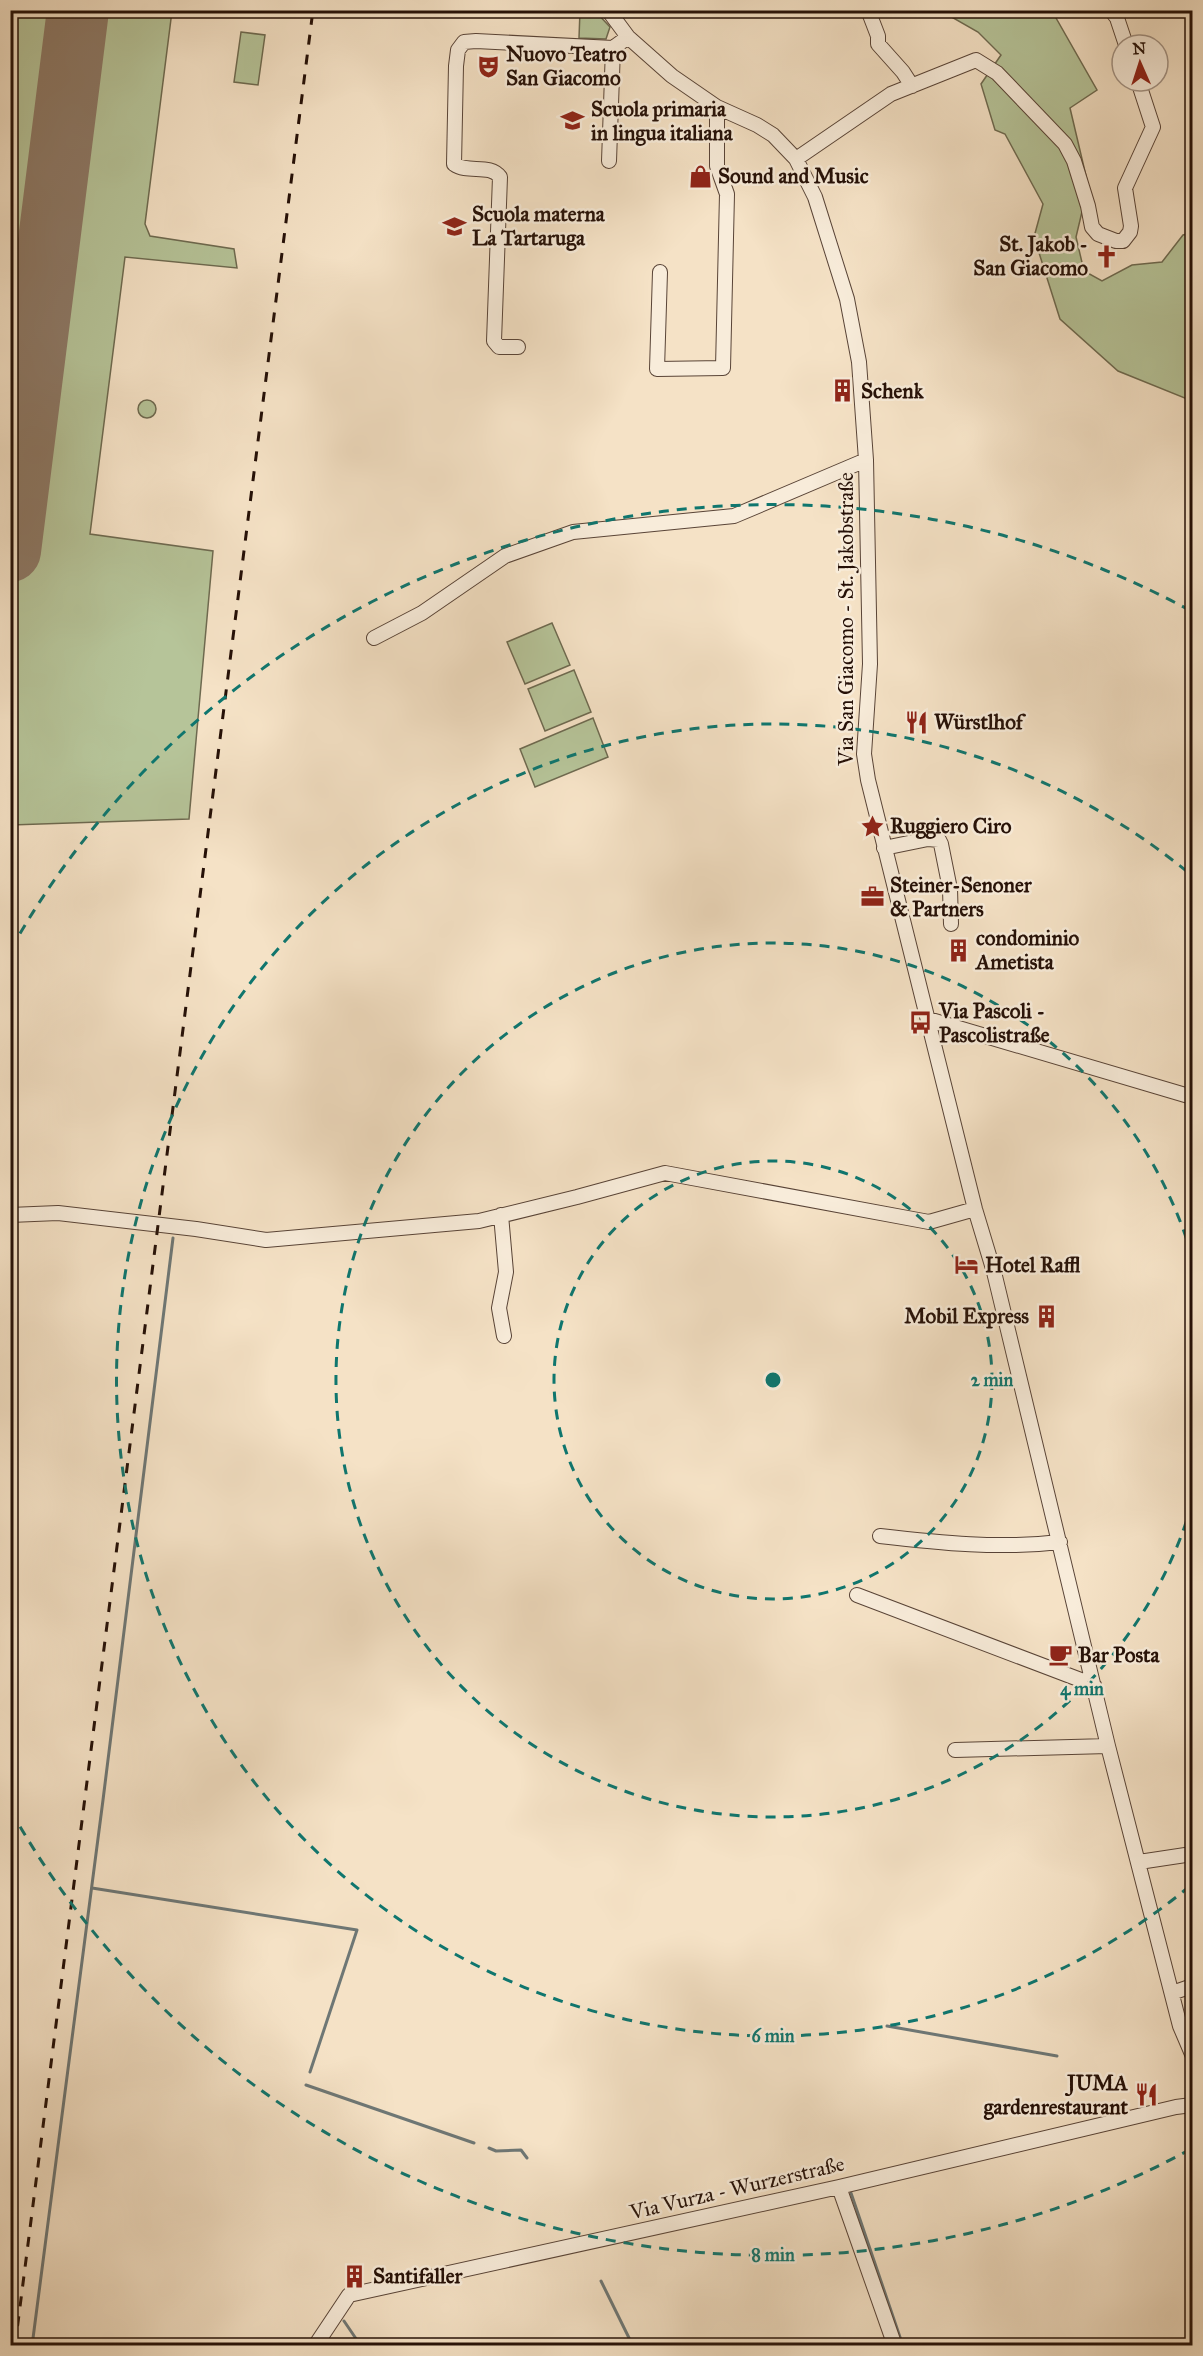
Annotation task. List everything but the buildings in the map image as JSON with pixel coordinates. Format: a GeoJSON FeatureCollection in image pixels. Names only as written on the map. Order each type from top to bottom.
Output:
{"type":"FeatureCollection","features":[{"type":"Feature","properties":{"kind":"street","name":"Via San Giacomo - St. Jakobstraße"},"geometry":{"type":"LineString","coordinates":[[608,10],[628,37],[672,76],[717,108],[757,125],[773,135],[796,159],[815,197],[847,299],[859,362],[866,460],[870,664],[864,754],[868,780],[975,1209],[994,1272],[1108,1746],[1180,2026],[1192,2054]]}},
{"type":"Feature","properties":{"kind":"street"},"geometry":{"type":"LineString","coordinates":[[868,10],[878,36],[878,44],[903,72],[912,86]]}},
{"type":"Feature","properties":{"kind":"street"},"geometry":{"type":"LineString","coordinates":[[1111,10],[1117,18],[1122,33]]}},
{"type":"Feature","properties":{"kind":"street"},"geometry":{"type":"LineString","coordinates":[[518,347],[499,347],[494,341],[500,177],[492,170],[460,169],[454,164],[458,50],[464,42],[476,41],[613,48],[628,37]]}},
{"type":"Feature","properties":{"kind":"street"},"geometry":{"type":"LineString","coordinates":[[609,161],[613,48]]}},
{"type":"Feature","properties":{"kind":"street"},"geometry":{"type":"LineString","coordinates":[[796,159],[891,94],[976,60],[997,73],[1065,144],[1074,161],[1092,227],[1098,234],[1116,241],[1123,241],[1130,232],[1125,188],[1152,131],[1152,122],[1142,93]]}},
{"type":"Feature","properties":{"kind":"street"},"geometry":{"type":"LineString","coordinates":[[660,273],[657,369],[723,368],[727,194],[717,166],[717,108]]}},
{"type":"Feature","properties":{"kind":"street","name":"Via San Giacomo - St. Jakobstraße"},"geometry":{"type":"LineString","coordinates":[[374,638],[422,613],[505,556],[556,537],[573,532],[734,516],[866,460]]}},
{"type":"Feature","properties":{"kind":"street"},"geometry":{"type":"LineString","coordinates":[[884,848],[928,839],[939,840],[950,888],[951,924]]}},
{"type":"Feature","properties":{"kind":"street"},"geometry":{"type":"LineString","coordinates":[[928,1019],[1192,1097]]}},
{"type":"Feature","properties":{"kind":"street"},"geometry":{"type":"LineString","coordinates":[[10,1215],[58,1213],[79,1215],[186,1227],[266,1240],[479,1221],[665,1173],[929,1222],[975,1209]]}},
{"type":"Feature","properties":{"kind":"street"},"geometry":{"type":"LineString","coordinates":[[501,1215],[506,1272],[499,1308],[504,1336]]}},
{"type":"Feature","properties":{"kind":"street"},"geometry":{"type":"LineString","coordinates":[[880,1536],[945,1544],[1060,1542]]}},
{"type":"Feature","properties":{"kind":"street"},"geometry":{"type":"LineString","coordinates":[[857,1595],[1094,1685]]}},
{"type":"Feature","properties":{"kind":"street"},"geometry":{"type":"LineString","coordinates":[[955,1750],[1108,1746]]}},
{"type":"Feature","properties":{"kind":"street"},"geometry":{"type":"LineString","coordinates":[[1139,1862],[1192,1854]]}},
{"type":"Feature","properties":{"kind":"street"},"geometry":{"type":"LineString","coordinates":[[1172,1993],[1192,1986]]}},
{"type":"Feature","properties":{"kind":"street","name":"Via Vurza - Wurzerstraße"},"geometry":{"type":"LineString","coordinates":[[315,2346],[349,2295],[839,2187],[1192,2105]]}},
{"type":"Feature","properties":{"kind":"street"},"geometry":{"type":"LineString","coordinates":[[839,2187],[895,2346]]}},
{"type":"Feature","properties":{"kind":"green space"},"geometry":{"type":"Polygon","coordinates":[[[10,11],[172,11],[145,224],[150,236],[234,249],[237,268],[125,257],[90,534],[213,551],[189,819],[11,825],[10,11]]]}},
{"type":"Feature","properties":{"kind":"green space"},"geometry":{"type":"Polygon","coordinates":[[[580,11],[595,11],[610,27],[606,39],[579,38],[580,11]]]}},
{"type":"Feature","properties":{"kind":"green space"},"geometry":{"type":"Polygon","coordinates":[[[941,11],[1052,11],[1097,90],[1070,108],[1087,180],[1086,195],[1076,237],[1084,271],[1102,281],[1132,265],[1162,262],[1183,235],[1192,233],[1192,401],[1118,371],[1060,319],[1034,237],[1043,204],[1005,134],[995,130],[981,84],[1001,55],[978,32],[941,11]]]}},
{"type":"Feature","properties":{"kind":"green space"},"geometry":{"type":"Polygon","coordinates":[[[241,32],[265,35],[258,85],[234,82],[241,32]]]}},
{"type":"Feature","properties":{"kind":"green space"},"geometry":{"type":"Polygon","coordinates":[[[147,400],[153,403],[156,409],[153,415],[147,418],[141,415],[138,409],[141,403],[147,400]]]}},
{"type":"Feature","properties":{"kind":"green space"},"geometry":{"type":"Polygon","coordinates":[[[552,623],[570,665],[525,684],[507,642],[552,623]]]}},
{"type":"Feature","properties":{"kind":"green space"},"geometry":{"type":"Polygon","coordinates":[[[574,670],[591,712],[545,731],[528,689],[574,670]]]}},
{"type":"Feature","properties":{"kind":"green space"},"geometry":{"type":"Polygon","coordinates":[[[593,718],[608,757],[535,787],[520,749],[593,718]]]}},
{"type":"Feature","properties":{"kind":"waterway"},"geometry":{"type":"LineString","coordinates":[[32,2346],[173,1238]]}},
{"type":"Feature","properties":{"kind":"waterway"},"geometry":{"type":"LineString","coordinates":[[1188,1654],[1192,1653]]}},
{"type":"Feature","properties":{"kind":"waterway"},"geometry":{"type":"LineString","coordinates":[[92,1888],[357,1930],[310,2072]]}},
{"type":"Feature","properties":{"kind":"waterway"},"geometry":{"type":"LineString","coordinates":[[887,2026],[1057,2056]]}},
{"type":"Feature","properties":{"kind":"waterway"},"geometry":{"type":"LineString","coordinates":[[306,2085],[474,2143]]}},
{"type":"Feature","properties":{"kind":"waterway"},"geometry":{"type":"LineString","coordinates":[[489,2148],[496,2151],[521,2150],[527,2158]]}},
{"type":"Feature","properties":{"kind":"waterway"},"geometry":{"type":"LineString","coordinates":[[851,2193],[903,2346]]}},
{"type":"Feature","properties":{"kind":"waterway"},"geometry":{"type":"LineString","coordinates":[[601,2281],[633,2346]]}},
{"type":"Feature","properties":{"kind":"waterway"},"geometry":{"type":"LineString","coordinates":[[344,2321],[361,2346]]}},
{"type":"Feature","properties":{"kind":"runway"},"geometry":{"type":"LineString","coordinates":[[10,551],[78,10]]}},
{"type":"Feature","properties":{"kind":"railway"},"geometry":{"type":"LineString","coordinates":[[15,2346],[313,10]]}},
{"type":"Feature","properties":{"kind":"place","name":"Nuovo Teatro San Giacomo"},"geometry":{"type":"Point","coordinates":[488,66]}},
{"type":"Feature","properties":{"kind":"place","name":"Scuola primaria in lingua italiana"},"geometry":{"type":"Point","coordinates":[573,121]}},
{"type":"Feature","properties":{"kind":"place","name":"Sound and Music"},"geometry":{"type":"Point","coordinates":[700,176]}},
{"type":"Feature","properties":{"kind":"place","name":"Scuola materna La Tartaruga"},"geometry":{"type":"Point","coordinates":[454,226]}},
{"type":"Feature","properties":{"kind":"place","name":"St. Jakob - San Giacomo"},"geometry":{"type":"Point","coordinates":[1106,256]}},
{"type":"Feature","properties":{"kind":"place","name":"Schenk"},"geometry":{"type":"Point","coordinates":[843,391]}},
{"type":"Feature","properties":{"kind":"place","name":"Würstlhof"},"geometry":{"type":"Point","coordinates":[916,722]}},
{"type":"Feature","properties":{"kind":"place","name":"Ruggiero Ciro"},"geometry":{"type":"Point","coordinates":[872,826]}},
{"type":"Feature","properties":{"kind":"place","name":"Steiner-Senoner & Partners"},"geometry":{"type":"Point","coordinates":[872,897]}},
{"type":"Feature","properties":{"kind":"place","name":"condominio Ametista"},"geometry":{"type":"Point","coordinates":[958,950]}},
{"type":"Feature","properties":{"kind":"place","name":"Via Pascoli - Pascolistraße"},"geometry":{"type":"Point","coordinates":[921,1023]}},
{"type":"Feature","properties":{"kind":"place","name":"Hotel Raffl"},"geometry":{"type":"Point","coordinates":[967,1265]}},
{"type":"Feature","properties":{"kind":"place","name":"Mobil Express"},"geometry":{"type":"Point","coordinates":[1047,1316]}},
{"type":"Feature","properties":{"kind":"place","name":"Bar Posta"},"geometry":{"type":"Point","coordinates":[1060,1655]}},
{"type":"Feature","properties":{"kind":"place","name":"JUMA gardenrestaurant"},"geometry":{"type":"Point","coordinates":[1146,2095]}},
{"type":"Feature","properties":{"kind":"place","name":"Santifaller"},"geometry":{"type":"Point","coordinates":[355,2276]}}]}
